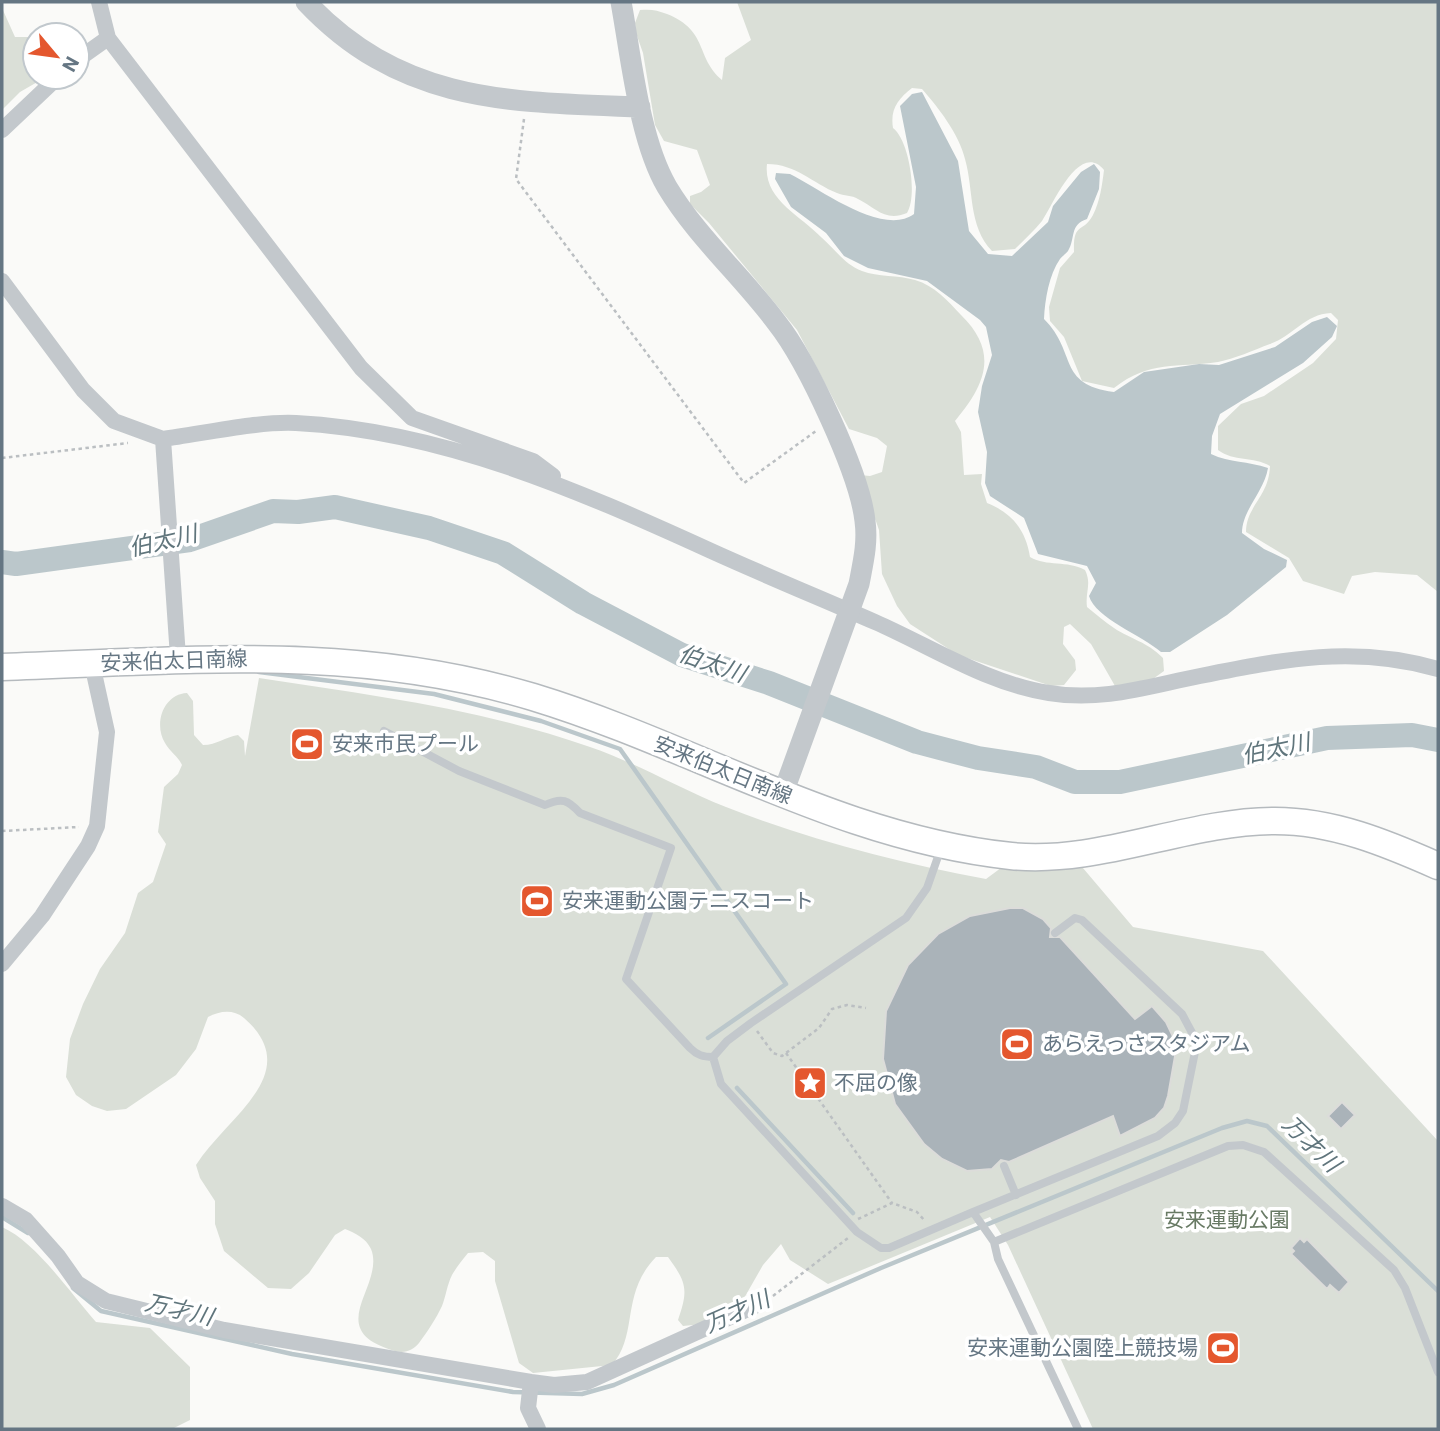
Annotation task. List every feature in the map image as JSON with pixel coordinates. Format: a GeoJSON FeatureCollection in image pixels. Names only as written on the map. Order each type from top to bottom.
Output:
{"type":"FeatureCollection","features":[{"type":"Feature","properties":{"kind":"main road","name":"安来伯太日南線"},"geometry":{"type":"LineString","coordinates":[[2,667],[92,664],[177,647],[286,658],[367,662],[482,683],[536,698],[635,734],[782,796],[942,845],[1011,856],[1049,858],[1238,824],[1275,821],[1314,824],[1351,831],[1438,866]]}},
{"type":"Feature","properties":{"kind":"street"},"geometry":{"type":"LineString","coordinates":[[99,2],[108,38],[361,368],[412,418],[533,461],[572,491]]}},
{"type":"Feature","properties":{"kind":"street"},"geometry":{"type":"LineString","coordinates":[[306,2],[350,42],[417,79],[452,91],[526,103],[640,107]]}},
{"type":"Feature","properties":{"kind":"street"},"geometry":{"type":"LineString","coordinates":[[621,2],[640,107],[666,184],[689,221],[779,325],[830,421],[859,494],[865,521],[866,549],[848,617],[782,796]]}},
{"type":"Feature","properties":{"kind":"street"},"geometry":{"type":"LineString","coordinates":[[91,50],[108,38]]}},
{"type":"Feature","properties":{"kind":"street"},"geometry":{"type":"LineString","coordinates":[[2,130],[43,91]]}},
{"type":"Feature","properties":{"kind":"street"},"geometry":{"type":"LineString","coordinates":[[2,281],[83,390],[114,421],[163,445],[292,423],[374,432],[444,447],[520,470],[572,491],[848,617],[974,668],[1047,693],[1112,696],[1201,676],[1326,654],[1385,657],[1438,669]]}},
{"type":"Feature","properties":{"kind":"street"},"geometry":{"type":"LineString","coordinates":[[163,445],[177,647]]}},
{"type":"Feature","properties":{"kind":"street"},"geometry":{"type":"LineString","coordinates":[[2,964],[42,916],[89,846],[97,826],[107,732],[92,664]]}},
{"type":"Feature","properties":{"kind":"street"},"geometry":{"type":"LineString","coordinates":[[2,1206],[26,1220],[58,1256],[77,1283],[106,1301],[224,1330],[554,1385],[587,1382],[761,1303]]}},
{"type":"Feature","properties":{"kind":"street"},"geometry":{"type":"LineString","coordinates":[[531,1382],[528,1408],[538,1429]]}},
{"type":"Feature","properties":{"kind":"lane"},"geometry":{"type":"LineString","coordinates":[[383,731],[459,771],[545,805],[558,799],[569,801],[580,813],[671,848],[626,979],[697,1055],[713,1057]]}},
{"type":"Feature","properties":{"kind":"lane"},"geometry":{"type":"LineString","coordinates":[[713,1057],[727,1041],[751,1023],[906,918],[927,888],[942,845]]}},
{"type":"Feature","properties":{"kind":"lane"},"geometry":{"type":"LineString","coordinates":[[713,1057],[721,1084],[856,1232],[881,1248],[1164,1133],[1183,1111],[1197,1053],[1196,1042],[1182,1014],[1082,920],[1075,918],[1055,933]]}},
{"type":"Feature","properties":{"kind":"lane"},"geometry":{"type":"LineString","coordinates":[[995,1241],[1228,1146],[1254,1147],[1283,1168],[1394,1270],[1405,1288],[1438,1372]]}},
{"type":"Feature","properties":{"kind":"lane"},"geometry":{"type":"LineString","coordinates":[[1004,1166],[1016,1195]]}},
{"type":"Feature","properties":{"kind":"lane"},"geometry":{"type":"LineString","coordinates":[[973,1212],[995,1241],[998,1259],[1078,1429]]}},
{"type":"Feature","properties":{"kind":"path"},"geometry":{"type":"LineString","coordinates":[[526,103],[516,179],[744,483],[830,421]]}},
{"type":"Feature","properties":{"kind":"path"},"geometry":{"type":"LineString","coordinates":[[2,458],[163,445]]}},
{"type":"Feature","properties":{"kind":"path"},"geometry":{"type":"LineString","coordinates":[[2,831],[97,826]]}},
{"type":"Feature","properties":{"kind":"path"},"geometry":{"type":"LineString","coordinates":[[751,1023],[774,1053],[782,1056],[819,1028],[832,1009],[847,1005],[866,1008]]}},
{"type":"Feature","properties":{"kind":"path"},"geometry":{"type":"LineString","coordinates":[[786,1053],[892,1203],[917,1212],[930,1230]]}},
{"type":"Feature","properties":{"kind":"path"},"geometry":{"type":"LineString","coordinates":[[849,1224],[892,1203]]}},
{"type":"Feature","properties":{"kind":"path"},"geometry":{"type":"LineString","coordinates":[[761,1303],[800,1278],[856,1232]]}},
{"type":"Feature","properties":{"kind":"green space"},"geometry":{"type":"Polygon","coordinates":[[[737,2],[1438,2],[1438,592],[1417,575],[1375,572],[1352,576],[1344,594],[1303,581],[1289,558],[1246,532],[1250,515],[1266,486],[1270,466],[1230,456],[1218,450],[1218,426],[1241,404],[1264,396],[1313,363],[1336,339],[1338,320],[1331,313],[1314,317],[1278,340],[1224,361],[1152,369],[1127,379],[1114,388],[1082,381],[1064,337],[1050,321],[1049,307],[1060,268],[1074,252],[1075,236],[1095,210],[1104,170],[1095,163],[1085,163],[1076,169],[1059,191],[1042,221],[1015,249],[992,251],[984,241],[975,219],[968,171],[958,140],[941,112],[922,89],[912,88],[896,105],[892,121],[910,168],[912,194],[907,213],[887,215],[787,167],[767,164],[771,187],[785,205],[850,264],[868,273],[908,278],[929,286],[946,299],[973,329],[984,355],[984,368],[974,394],[955,421],[961,432],[964,475],[982,474],[981,484],[987,503],[1011,517],[1025,539],[1030,557],[1085,570],[1088,580],[1087,607],[1114,628],[1157,652],[1163,658],[1164,671],[1146,684],[1115,686],[1091,644],[1070,624],[1064,627],[1063,644],[1075,660],[1076,670],[1064,685],[1051,686],[958,655],[910,624],[897,606],[882,574],[879,530],[860,475],[870,476],[882,472],[887,446],[877,438],[849,429],[797,330],[709,223],[690,204],[690,196],[710,185],[697,150],[664,141],[655,125],[643,53],[636,33],[635,23],[640,10],[663,13],[690,28],[708,62],[722,80],[725,58],[751,40],[737,2]]]}},
{"type":"Feature","properties":{"kind":"green space"},"geometry":{"type":"Polygon","coordinates":[[[2,8],[15,37],[21,37],[22,91],[2,110],[2,8]]]}},
{"type":"Feature","properties":{"kind":"green space","name":"安来運動公園"},"geometry":{"type":"Polygon","coordinates":[[[259,678],[468,713],[550,734],[607,753],[709,800],[758,819],[822,840],[920,865],[986,879],[1009,862],[1077,861],[1133,927],[1263,951],[1438,1141],[1438,1429],[1093,1429],[1008,1245],[990,1217],[828,1284],[790,1260],[781,1244],[763,1265],[743,1300],[703,1324],[683,1326],[678,1320],[684,1301],[682,1280],[668,1257],[656,1257],[638,1285],[625,1340],[612,1365],[533,1373],[519,1363],[495,1281],[495,1261],[483,1252],[468,1253],[461,1261],[452,1275],[434,1321],[419,1343],[405,1352],[373,1342],[362,1331],[358,1319],[360,1306],[371,1278],[373,1263],[369,1245],[353,1232],[345,1229],[335,1235],[309,1273],[291,1289],[268,1288],[224,1251],[215,1224],[215,1201],[200,1178],[196,1165],[241,1112],[264,1076],[267,1058],[261,1038],[244,1018],[226,1012],[208,1017],[196,1049],[176,1075],[126,1109],[107,1111],[92,1106],[76,1095],[66,1077],[70,1039],[83,1004],[100,969],[125,933],[138,893],[153,882],[166,844],[158,832],[164,787],[178,774],[182,765],[162,735],[160,727],[163,711],[172,698],[187,693],[193,701],[194,735],[203,745],[238,735],[244,741],[245,756],[259,678]]]}},
{"type":"Feature","properties":{"kind":"green space"},"geometry":{"type":"Polygon","coordinates":[[[2,1227],[15,1234],[40,1256],[96,1322],[150,1328],[190,1367],[190,1420],[172,1429],[2,1429],[2,1227]]]}},
{"type":"Feature","properties":{"kind":"shaded area"},"geometry":{"type":"Polygon","coordinates":[[[922,92],[958,161],[969,231],[988,254],[1012,256],[1048,222],[1053,206],[1081,172],[1094,164],[1100,172],[1099,189],[1087,219],[1075,228],[1068,251],[1053,272],[1044,319],[1061,344],[1075,374],[1083,382],[1114,392],[1144,372],[1199,364],[1219,365],[1275,347],[1312,322],[1327,317],[1337,326],[1332,337],[1303,363],[1220,414],[1212,436],[1211,454],[1268,468],[1246,517],[1242,533],[1264,549],[1287,560],[1286,567],[1227,615],[1170,652],[1161,652],[1100,612],[1089,596],[1096,583],[1087,566],[1038,554],[1024,518],[990,496],[985,483],[987,452],[978,412],[982,386],[992,355],[986,327],[927,281],[868,268],[844,256],[826,233],[791,207],[775,179],[776,173],[790,174],[852,208],[886,220],[901,220],[914,214],[916,187],[900,106],[912,94],[922,92]]]}},
{"type":"Feature","properties":{"kind":"building","name":"あらえっさスタジアム"},"geometry":{"type":"Polygon","coordinates":[[[1023,908],[1043,919],[1051,928],[1050,937],[1060,937],[1135,1019],[1152,1006],[1166,1022],[1177,1045],[1168,1096],[1164,1108],[1155,1118],[1120,1136],[1113,1116],[1009,1162],[1001,1160],[992,1169],[967,1171],[942,1159],[924,1144],[895,1104],[883,1059],[886,1011],[908,965],[938,934],[970,916],[1023,908]]]}},
{"type":"Feature","properties":{"kind":"building"},"geometry":{"type":"Polygon","coordinates":[[[1342,1102],[1355,1115],[1341,1129],[1328,1116],[1342,1102]]]}},
{"type":"Feature","properties":{"kind":"building"},"geometry":{"type":"Polygon","coordinates":[[[1300,1238],[1304,1242],[1307,1239],[1349,1282],[1339,1293],[1330,1285],[1327,1289],[1291,1254],[1294,1251],[1291,1248],[1300,1238]]]}},
{"type":"Feature","properties":{"kind":"waterway","name":"伯太川"},"geometry":{"type":"LineString","coordinates":[[2,562],[16,564],[190,540],[273,511],[298,512],[335,507],[429,528],[503,553],[583,603],[682,655],[769,683],[917,742],[978,758],[1036,767],[1075,782],[1120,782],[1327,738],[1412,735],[1438,740]]}},
{"type":"Feature","properties":{"kind":"waterway"},"geometry":{"type":"LineString","coordinates":[[259,672],[434,694],[541,721],[620,749],[786,984],[708,1038]]}},
{"type":"Feature","properties":{"kind":"waterway"},"geometry":{"type":"LineString","coordinates":[[737,1088],[853,1213]]}},
{"type":"Feature","properties":{"kind":"waterway","name":"万才川"},"geometry":{"type":"LineString","coordinates":[[73,1288],[101,1311],[292,1354],[513,1392],[582,1394],[614,1385],[881,1268],[1222,1128],[1247,1121],[1267,1126],[1438,1291]]}},
{"type":"Feature","properties":{"kind":"waterway","name":"万才川"},"geometry":{"type":"LineString","coordinates":[[2,1217],[28,1233]]}},
{"type":"Feature","properties":{"kind":"place","name":"安来市民プール"},"geometry":{"type":"Point","coordinates":[307,744]}},
{"type":"Feature","properties":{"kind":"place","name":"安来運動公園テニスコート"},"geometry":{"type":"Point","coordinates":[537,901]}},
{"type":"Feature","properties":{"kind":"place","name":"あらえっさスタジアム"},"geometry":{"type":"Point","coordinates":[1017,1044]}},
{"type":"Feature","properties":{"kind":"place","name":"不屈の像"},"geometry":{"type":"Point","coordinates":[810,1083]}},
{"type":"Feature","properties":{"kind":"place","name":"安来運動公園陸上競技場"},"geometry":{"type":"Point","coordinates":[1223,1348]}}]}
